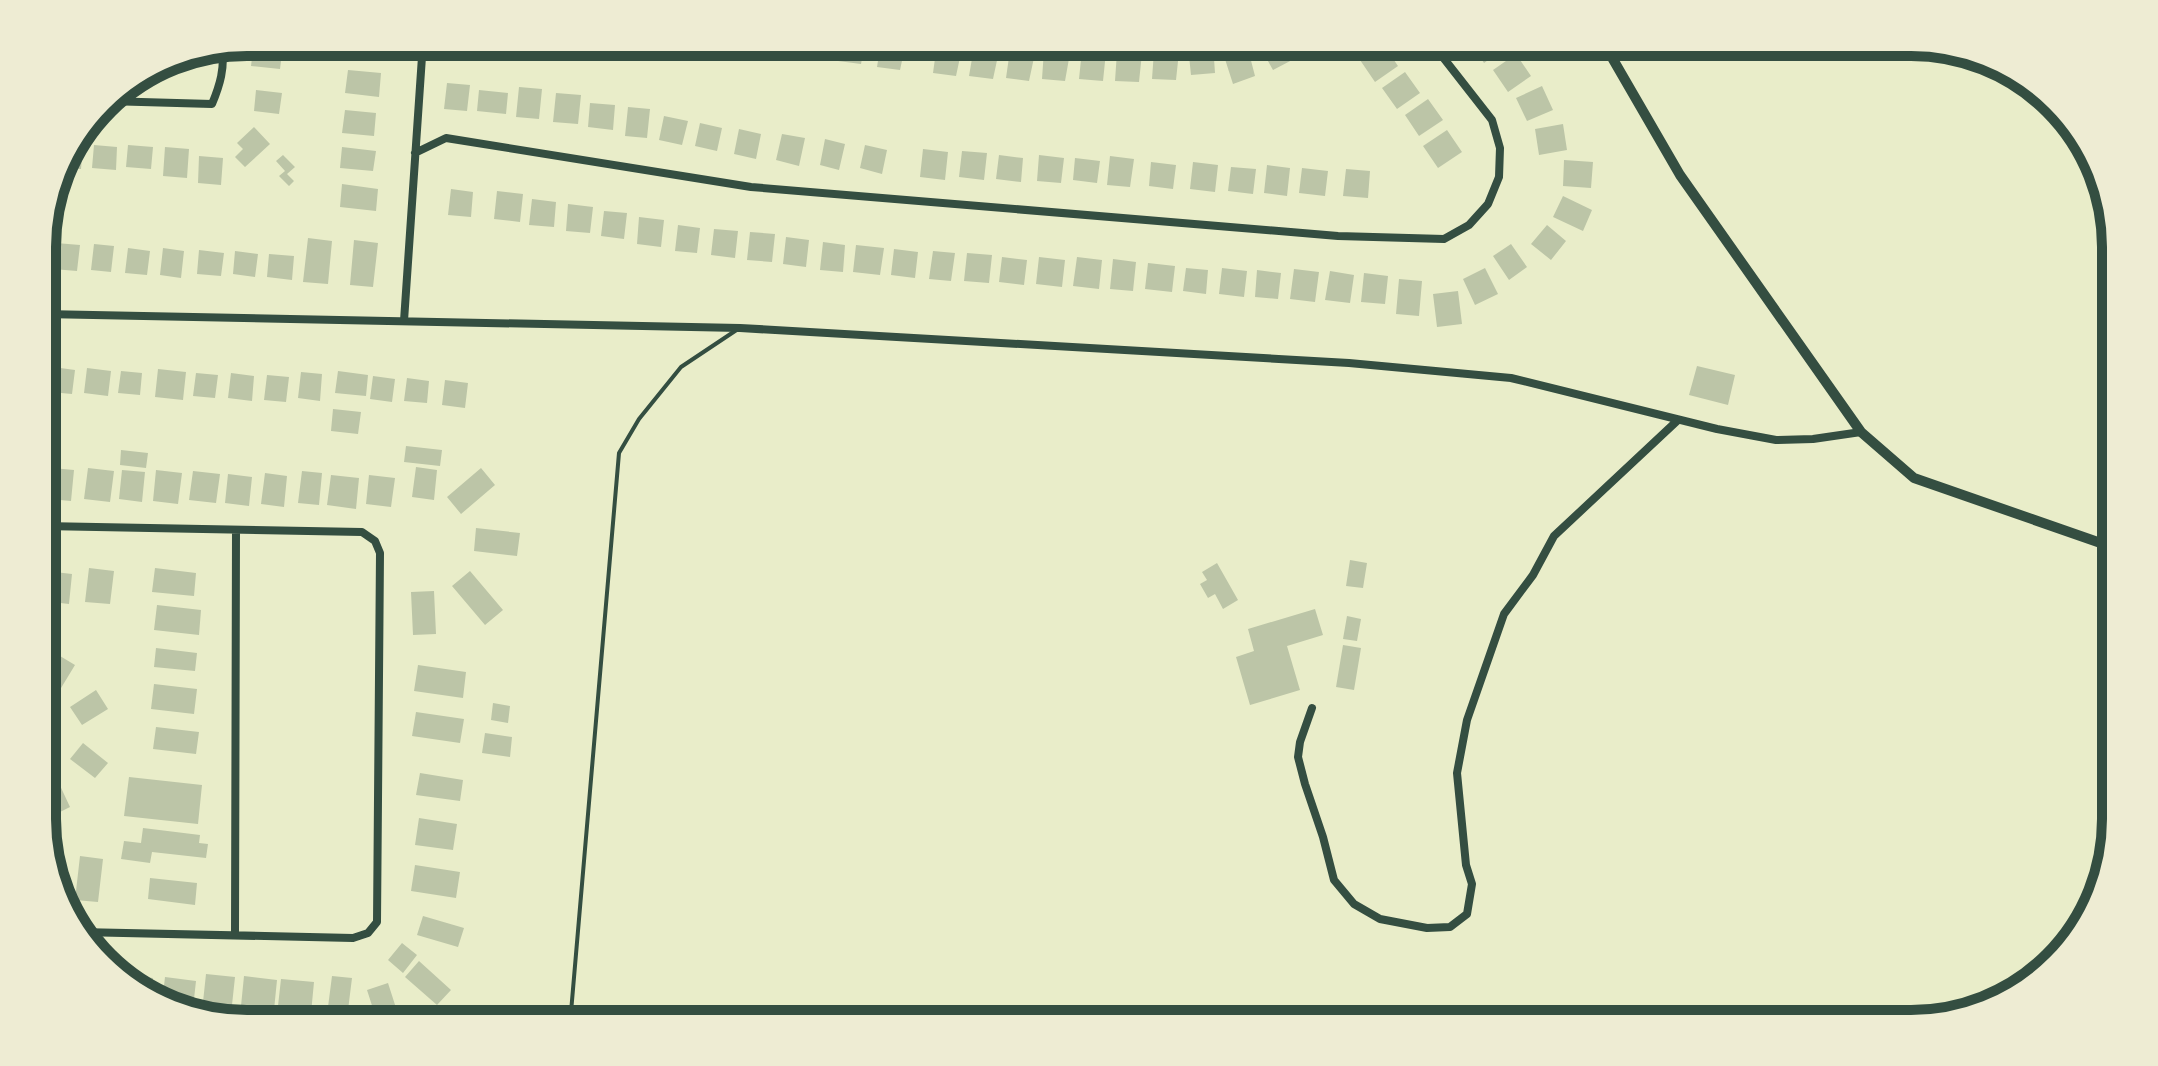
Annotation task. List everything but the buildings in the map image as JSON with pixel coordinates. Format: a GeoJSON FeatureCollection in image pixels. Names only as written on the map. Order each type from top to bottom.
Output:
{"type":"FeatureCollection","features":[{"type":"Feature","properties":{"kind":"street"},"geometry":{"type":"LineString","coordinates":[[404,321],[422,56]]}},
{"type":"Feature","properties":{"kind":"street"},"geometry":{"type":"LineString","coordinates":[[415,153],[446,138],[751,187],[1338,236],[1444,239],[1469,225],[1488,204],[1499,177],[1500,148],[1492,120],[1442,56]]}},
{"type":"Feature","properties":{"kind":"street"},"geometry":{"type":"LineString","coordinates":[[1611,56],[1680,175],[1861,432],[1914,478],[2102,543]]}},
{"type":"Feature","properties":{"kind":"street"},"geometry":{"type":"LineString","coordinates":[[124,102],[212,104],[221,83],[224,58]]}},
{"type":"Feature","properties":{"kind":"street"},"geometry":{"type":"LineString","coordinates":[[56,314],[740,328],[1349,363],[1511,378],[1678,420],[1776,440],[1813,439],[1861,432]]}},
{"type":"Feature","properties":{"kind":"street"},"geometry":{"type":"LineString","coordinates":[[1312,708],[1298,757],[1334,880],[1354,904],[1380,919],[1427,928],[1450,927],[1467,914],[1472,884],[1466,865],[1457,773],[1467,720],[1504,614],[1533,575],[1554,536],[1678,420]]}},
{"type":"Feature","properties":{"kind":"street"},"geometry":{"type":"LineString","coordinates":[[56,526],[362,532],[375,541],[380,553],[377,922],[368,933],[353,938],[93,932]]}},
{"type":"Feature","properties":{"kind":"street"},"geometry":{"type":"LineString","coordinates":[[235,935],[236,531]]}},
{"type":"Feature","properties":{"kind":"lane"},"geometry":{"type":"LineString","coordinates":[[571,1010],[619,453],[639,419],[681,367],[740,328]]}}]}
